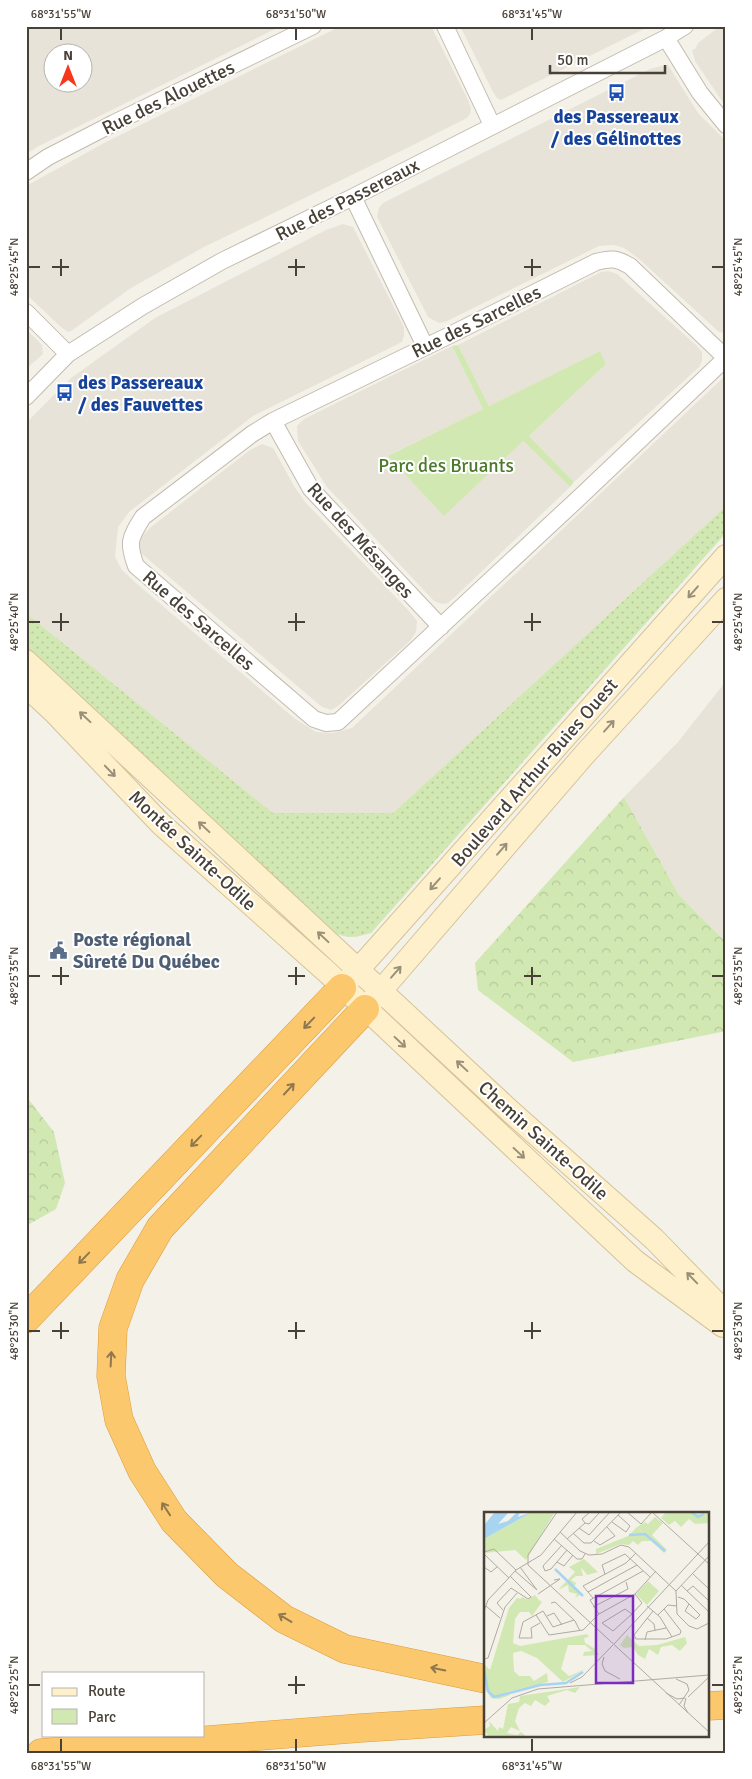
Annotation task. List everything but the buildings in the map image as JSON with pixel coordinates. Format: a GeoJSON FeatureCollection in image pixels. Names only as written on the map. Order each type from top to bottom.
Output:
{"type":"FeatureCollection","features":[{"type":"Feature","properties":{"kind":"highway"},"geometry":{"type":"LineString","coordinates":[[26,1319],[351,979]]}},
{"type":"Feature","properties":{"kind":"highway"},"geometry":{"type":"LineString","coordinates":[[373,1000],[160,1228],[130,1280],[113,1328],[110,1376],[119,1420],[142,1471],[174,1521],[226,1575],[284,1618],[346,1649],[484,1679]]}},
{"type":"Feature","properties":{"kind":"highway"},"geometry":{"type":"LineString","coordinates":[[710,1690],[726,1691]]}},
{"type":"Feature","properties":{"kind":"highway"},"geometry":{"type":"LineString","coordinates":[[710,1706],[726,1705]]}},
{"type":"Feature","properties":{"kind":"highway"},"geometry":{"type":"LineString","coordinates":[[41,1753],[484,1720]]}},
{"type":"Feature","properties":{"kind":"main road","name":"Boulevard Arthur-Buies Ouest"},"geometry":{"type":"LineString","coordinates":[[351,979],[726,556]]}},
{"type":"Feature","properties":{"kind":"main road","name":"Boulevard Arthur-Buies Ouest"},"geometry":{"type":"LineString","coordinates":[[373,1000],[584,755],[726,599]]}},
{"type":"Feature","properties":{"kind":"main road","name":"Montée Sainte-Odile"},"geometry":{"type":"LineString","coordinates":[[26,662],[373,1000]]}},
{"type":"Feature","properties":{"kind":"main road","name":"Montée Sainte-Odile"},"geometry":{"type":"LineString","coordinates":[[26,686],[54,712],[161,824],[327,972],[351,979]]}},
{"type":"Feature","properties":{"kind":"main road","name":"Chemin Sainte-Odile"},"geometry":{"type":"LineString","coordinates":[[373,1000],[510,1111],[654,1239],[726,1313]]}},
{"type":"Feature","properties":{"kind":"main road","name":"Chemin Sainte-Odile"},"geometry":{"type":"LineString","coordinates":[[373,1000],[635,1260],[726,1328]]}},
{"type":"Feature","properties":{"kind":"street","name":"Rue des Alouettes"},"geometry":{"type":"LineString","coordinates":[[26,172],[48,157],[114,123],[313,26]]}},
{"type":"Feature","properties":{"kind":"street"},"geometry":{"type":"LineString","coordinates":[[444,26],[492,125]]}},
{"type":"Feature","properties":{"kind":"street","name":"Rue des Passereaux"},"geometry":{"type":"LineString","coordinates":[[26,398],[68,354],[143,306],[222,261],[353,197],[666,38],[685,26]]}},
{"type":"Feature","properties":{"kind":"street"},"geometry":{"type":"LineString","coordinates":[[666,38],[700,94],[726,125]]}},
{"type":"Feature","properties":{"kind":"street"},"geometry":{"type":"LineString","coordinates":[[353,197],[425,346]]}},
{"type":"Feature","properties":{"kind":"street","name":"Rue des Sarcelles"},"geometry":{"type":"LineString","coordinates":[[619,259],[630,266],[726,358],[338,722],[326,723],[314,719],[136,566],[130,549],[132,534],[143,517],[252,434],[273,421],[425,346],[596,262],[619,259]]}},
{"type":"Feature","properties":{"kind":"street"},"geometry":{"type":"LineString","coordinates":[[26,312],[68,354]]}},
{"type":"Feature","properties":{"kind":"street","name":"Rue des Mésanges"},"geometry":{"type":"LineString","coordinates":[[273,421],[312,489],[440,627]]}},
{"type":"Feature","properties":{"kind":"shaded area"},"geometry":{"type":"Polygon","coordinates":[[[26,26],[281,26],[26,154],[26,26]]]}},
{"type":"Feature","properties":{"kind":"shaded area"},"geometry":{"type":"Polygon","coordinates":[[[341,26],[431,26],[468,100],[471,109],[470,114],[467,118],[403,150],[202,248],[131,288],[71,331],[68,332],[61,327],[26,294],[26,186],[108,141],[341,26]]]}},
{"type":"Feature","properties":{"kind":"shaded area"},"geometry":{"type":"Polygon","coordinates":[[[460,26],[650,26],[501,100],[493,92],[460,26]]]}},
{"type":"Feature","properties":{"kind":"shaded area"},"geometry":{"type":"Polygon","coordinates":[[[720,26],[726,26],[726,107],[695,61],[692,50],[720,26]]]}},
{"type":"Feature","properties":{"kind":"shaded area"},"geometry":{"type":"Polygon","coordinates":[[[668,65],[698,113],[726,141],[726,333],[719,332],[638,258],[624,248],[614,245],[599,246],[445,322],[439,323],[428,317],[377,217],[379,208],[383,203],[650,69],[668,65]]]}},
{"type":"Feature","properties":{"kind":"shaded area"},"geometry":{"type":"Polygon","coordinates":[[[343,224],[353,227],[404,327],[402,342],[253,416],[129,512],[118,527],[115,557],[122,570],[136,583],[294,718],[316,732],[333,733],[352,728],[726,375],[726,506],[393,813],[273,813],[26,613],[26,423],[71,378],[155,318],[326,230],[343,224]]]}},
{"type":"Feature","properties":{"kind":"shaded area"},"geometry":{"type":"Polygon","coordinates":[[[608,271],[617,274],[697,346],[702,352],[702,361],[699,367],[574,482],[529,436],[606,364],[600,351],[489,406],[458,345],[601,272],[608,271]]]}},
{"type":"Feature","properties":{"kind":"shaded area"},"geometry":{"type":"Polygon","coordinates":[[[26,329],[42,345],[43,354],[26,369],[26,329]]]}},
{"type":"Feature","properties":{"kind":"shaded area"},"geometry":{"type":"Polygon","coordinates":[[[452,346],[483,409],[388,456],[523,441],[570,487],[456,596],[448,603],[442,604],[434,601],[327,487],[298,441],[297,426],[304,419],[452,346]]]}},
{"type":"Feature","properties":{"kind":"shaded area"},"geometry":{"type":"Polygon","coordinates":[[[262,444],[273,448],[305,502],[417,621],[416,632],[410,641],[338,706],[331,710],[322,707],[141,553],[139,545],[141,537],[151,527],[250,450],[262,444]]]}},
{"type":"Feature","properties":{"kind":"shaded area"},"geometry":{"type":"Polygon","coordinates":[[[726,681],[726,942],[679,895],[624,797],[678,742],[726,681]]]}},
{"type":"Feature","properties":{"kind":"green space","name":"Parc des Bruants"},"geometry":{"type":"Polygon","coordinates":[[[458,345],[489,406],[600,351],[606,364],[529,436],[574,482],[570,487],[523,441],[444,516],[388,456],[483,409],[452,346],[458,345]]]}},
{"type":"Feature","properties":{"kind":"green space"},"geometry":{"type":"Polygon","coordinates":[[[726,506],[726,533],[371,933],[358,936],[346,937],[337,934],[26,647],[26,613],[273,813],[393,813],[726,506]]]}},
{"type":"Feature","properties":{"kind":"green space"},"geometry":{"type":"Polygon","coordinates":[[[624,797],[679,895],[726,942],[726,1031],[573,1062],[478,990],[475,963],[624,797]]]}},
{"type":"Feature","properties":{"kind":"green space"},"geometry":{"type":"Polygon","coordinates":[[[26,1096],[54,1132],[65,1183],[56,1209],[26,1226],[26,1096]]]}},
{"type":"Feature","properties":{"kind":"place","name":"des Passereaux / des Gélinottes"},"geometry":{"type":"Point","coordinates":[616,93]}},
{"type":"Feature","properties":{"kind":"place","name":"des Passereaux / des Fauvettes"},"geometry":{"type":"Point","coordinates":[64,393]}},
{"type":"Feature","properties":{"kind":"place","name":"Poste régional Sûreté Du Québec"},"geometry":{"type":"Point","coordinates":[59,950]}}]}
